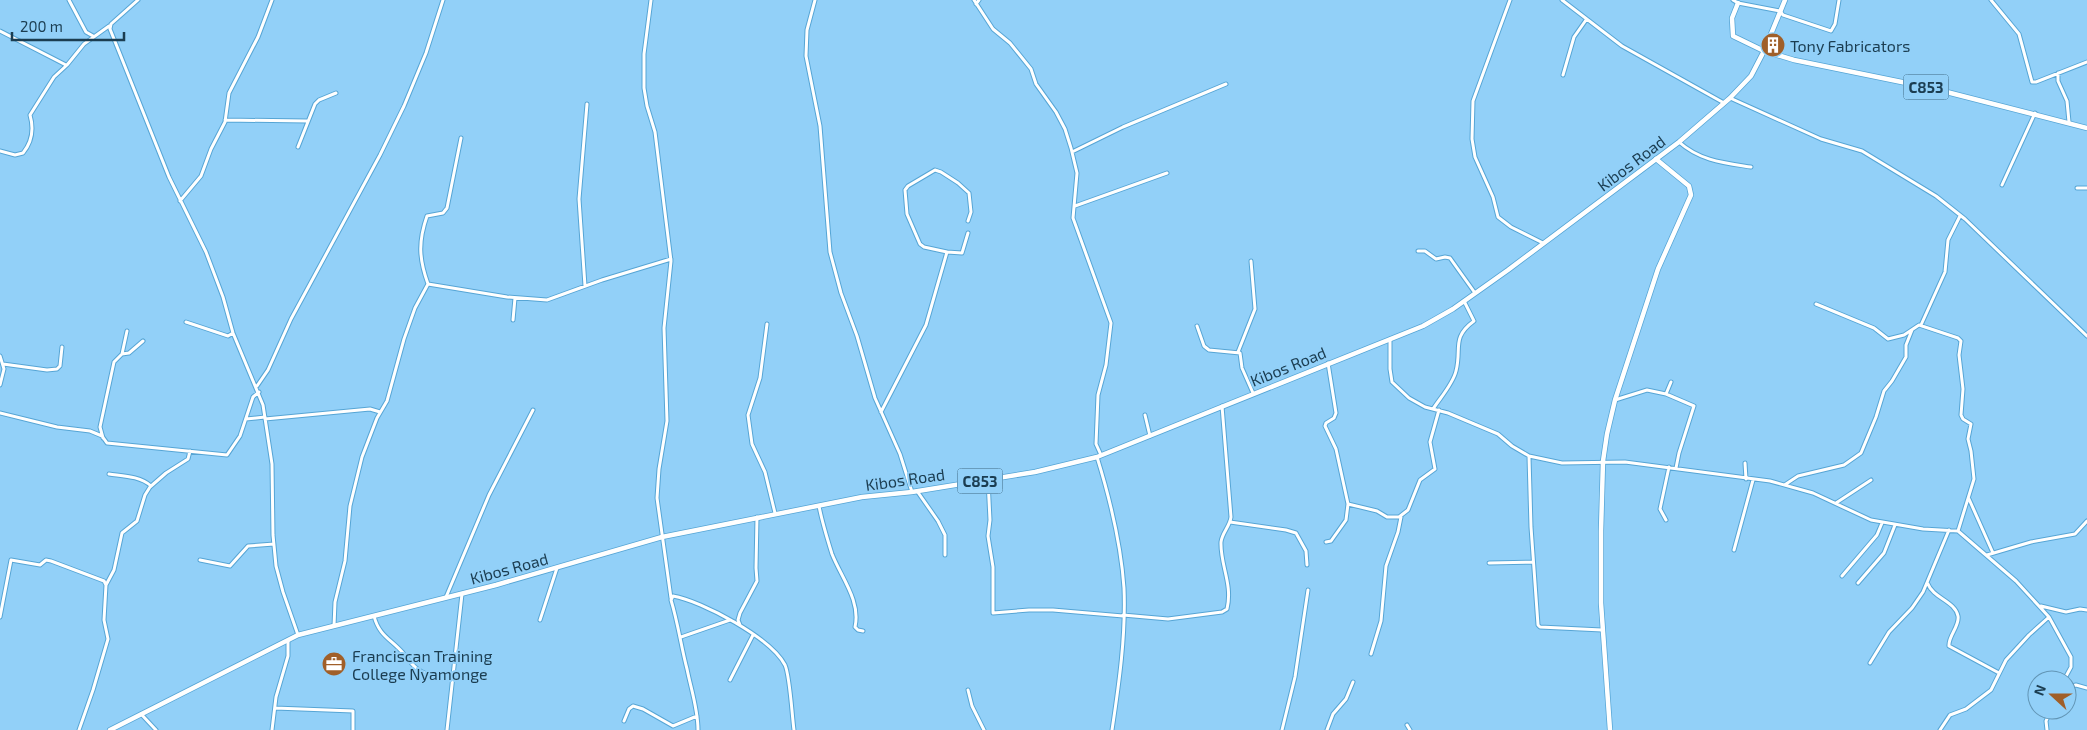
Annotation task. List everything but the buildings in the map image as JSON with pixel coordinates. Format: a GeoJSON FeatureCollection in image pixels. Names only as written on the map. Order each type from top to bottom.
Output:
{"type":"FeatureCollection","features":[{"type":"Feature","properties":{"kind":"main road","name":"Kibos Road"},"geometry":{"type":"LineString","coordinates":[[110,730],[298,635],[462,594],[662,537],[862,497],[1036,472],[1099,456],[1423,326],[1464,301],[1544,244],[1679,142],[1725,103],[1751,76],[1764,51],[1785,0]]}},
{"type":"Feature","properties":{"kind":"main road"},"geometry":{"type":"LineString","coordinates":[[1736,1],[1732,18],[1733,36],[1764,51]]}},
{"type":"Feature","properties":{"kind":"main road","name":"C853"},"geometry":{"type":"LineString","coordinates":[[1764,51],[2035,113],[2087,128]]}},
{"type":"Feature","properties":{"kind":"main road"},"geometry":{"type":"LineString","coordinates":[[1610,730],[1602,630],[1601,531],[1603,461],[1607,434],[1658,269],[1691,196],[1689,186],[1656,158]]}},
{"type":"Feature","properties":{"kind":"street"},"geometry":{"type":"LineString","coordinates":[[70,0],[87,34],[93,37]]}},
{"type":"Feature","properties":{"kind":"street"},"geometry":{"type":"LineString","coordinates":[[0,150],[19,155],[27,148],[33,126],[30,115],[54,76],[67,65],[80,48],[110,26],[138,0]]}},
{"type":"Feature","properties":{"kind":"street"},"geometry":{"type":"LineString","coordinates":[[180,201],[201,176],[207,157],[225,120],[230,93],[258,37],[272,0]]}},
{"type":"Feature","properties":{"kind":"street"},"geometry":{"type":"LineString","coordinates":[[257,387],[268,370],[291,319],[380,155],[404,106],[426,54],[443,0]]}},
{"type":"Feature","properties":{"kind":"street"},"geometry":{"type":"LineString","coordinates":[[651,0],[644,54],[644,88],[655,132],[671,259],[664,328],[667,412],[658,484],[662,537],[671,598],[681,637],[699,730]]}},
{"type":"Feature","properties":{"kind":"street"},"geometry":{"type":"LineString","coordinates":[[815,0],[807,30],[806,56],[820,126],[830,252],[841,293],[857,336],[869,381],[914,491],[945,535],[945,555]]}},
{"type":"Feature","properties":{"kind":"street"},"geometry":{"type":"LineString","coordinates":[[974,0],[993,29],[1010,43],[1031,69],[1036,84],[1056,112],[1065,129],[1077,173],[1073,218],[1111,323],[1106,365],[1098,395],[1096,444],[1110,501],[1124,589],[1121,653],[1112,730]]}},
{"type":"Feature","properties":{"kind":"street"},"geometry":{"type":"LineString","coordinates":[[976,4],[979,0]]}},
{"type":"Feature","properties":{"kind":"street"},"geometry":{"type":"LineString","coordinates":[[1510,0],[1473,101],[1472,139],[1475,156],[1492,194],[1498,216],[1511,227],[1544,244]]}},
{"type":"Feature","properties":{"kind":"street"},"geometry":{"type":"LineString","coordinates":[[1562,0],[1622,46],[1725,103]]}},
{"type":"Feature","properties":{"kind":"street"},"geometry":{"type":"LineString","coordinates":[[1736,1],[1780,12],[1831,31],[1835,24],[1839,0]]}},
{"type":"Feature","properties":{"kind":"street"},"geometry":{"type":"LineString","coordinates":[[1991,0],[2019,34],[2032,82],[2087,62]]}},
{"type":"Feature","properties":{"kind":"street"},"geometry":{"type":"LineString","coordinates":[[1563,75],[1574,37],[1578,28],[1586,20]]}},
{"type":"Feature","properties":{"kind":"street"},"geometry":{"type":"LineString","coordinates":[[110,26],[118,51],[180,201],[206,252],[223,297],[233,333],[259,392],[272,464],[274,544],[278,577],[298,635]]}},
{"type":"Feature","properties":{"kind":"street"},"geometry":{"type":"LineString","coordinates":[[0,31],[67,65]]}},
{"type":"Feature","properties":{"kind":"street"},"geometry":{"type":"LineString","coordinates":[[2058,73],[2058,81],[2067,101],[2069,122]]}},
{"type":"Feature","properties":{"kind":"street"},"geometry":{"type":"LineString","coordinates":[[1072,152],[1122,127],[1226,84]]}},
{"type":"Feature","properties":{"kind":"street"},"geometry":{"type":"LineString","coordinates":[[298,147],[318,101],[336,93]]}},
{"type":"Feature","properties":{"kind":"street"},"geometry":{"type":"LineString","coordinates":[[1730,98],[1821,139],[1866,153],[1936,196],[1960,216],[2087,336]]}},
{"type":"Feature","properties":{"kind":"street"},"geometry":{"type":"LineString","coordinates":[[585,286],[579,199],[586,104]]}},
{"type":"Feature","properties":{"kind":"street"},"geometry":{"type":"LineString","coordinates":[[2002,185],[2035,113]]}},
{"type":"Feature","properties":{"kind":"street"},"geometry":{"type":"LineString","coordinates":[[225,120],[308,121]]}},
{"type":"Feature","properties":{"kind":"street"},"geometry":{"type":"LineString","coordinates":[[334,626],[335,602],[346,561],[350,506],[362,457],[389,394],[399,354],[412,316],[428,284],[420,254],[424,227],[428,215],[443,213],[447,208],[462,138]]}},
{"type":"Feature","properties":{"kind":"street"},"geometry":{"type":"LineString","coordinates":[[1679,142],[1690,152],[1701,158],[1752,167]]}},
{"type":"Feature","properties":{"kind":"street"},"geometry":{"type":"LineString","coordinates":[[968,221],[971,212],[969,193],[941,172],[935,170],[908,186],[905,190],[907,214],[920,244],[924,247],[962,253],[968,233]]}},
{"type":"Feature","properties":{"kind":"street"},"geometry":{"type":"LineString","coordinates":[[1075,206],[1167,173]]}},
{"type":"Feature","properties":{"kind":"street"},"geometry":{"type":"LineString","coordinates":[[2077,188],[2087,188]]}},
{"type":"Feature","properties":{"kind":"street"},"geometry":{"type":"LineString","coordinates":[[1816,304],[1874,328],[1888,339],[1912,330],[1920,325],[1945,272],[1948,240],[1960,216]]}},
{"type":"Feature","properties":{"kind":"street"},"geometry":{"type":"LineString","coordinates":[[1418,251],[1424,251],[1436,259],[1450,258],[1475,293]]}},
{"type":"Feature","properties":{"kind":"street"},"geometry":{"type":"LineString","coordinates":[[881,412],[926,325],[947,252]]}},
{"type":"Feature","properties":{"kind":"street"},"geometry":{"type":"LineString","coordinates":[[428,284],[476,293],[551,300],[585,286],[671,259]]}},
{"type":"Feature","properties":{"kind":"street"},"geometry":{"type":"LineString","coordinates":[[1238,352],[1255,308],[1251,262]]}},
{"type":"Feature","properties":{"kind":"street"},"geometry":{"type":"LineString","coordinates":[[512,320],[516,298]]}},
{"type":"Feature","properties":{"kind":"street"},"geometry":{"type":"LineString","coordinates":[[1433,409],[1456,372],[1459,337],[1463,329],[1474,321],[1464,301]]}},
{"type":"Feature","properties":{"kind":"street"},"geometry":{"type":"LineString","coordinates":[[186,322],[228,336],[233,333]]}},
{"type":"Feature","properties":{"kind":"street"},"geometry":{"type":"LineString","coordinates":[[767,324],[760,378],[748,415],[752,444],[765,472],[775,513]]}},
{"type":"Feature","properties":{"kind":"street"},"geometry":{"type":"LineString","coordinates":[[1920,325],[1958,338],[1961,341],[1959,355],[1963,389],[1961,415],[1963,419],[1971,424],[1968,438],[1974,468],[1974,479],[1958,531]]}},
{"type":"Feature","properties":{"kind":"street"},"geometry":{"type":"LineString","coordinates":[[1197,326],[1204,346],[1209,350],[1238,352]]}},
{"type":"Feature","properties":{"kind":"street"},"geometry":{"type":"LineString","coordinates":[[1785,484],[1798,476],[1844,465],[1862,452],[1884,391],[1906,357],[1906,345],[1912,330]]}},
{"type":"Feature","properties":{"kind":"street"},"geometry":{"type":"LineString","coordinates":[[104,439],[100,427],[114,362],[122,354],[127,331]]}},
{"type":"Feature","properties":{"kind":"street"},"geometry":{"type":"LineString","coordinates":[[1390,339],[1392,382],[1409,398],[1498,434],[1512,446],[1529,456],[1562,463],[1603,461],[1669,466],[1785,484],[1835,503],[1862,517],[1882,523],[1958,531],[1987,555],[2050,617],[2071,657],[2069,670]]}},
{"type":"Feature","properties":{"kind":"street"},"geometry":{"type":"LineString","coordinates":[[122,354],[128,353],[143,342]]}},
{"type":"Feature","properties":{"kind":"street"},"geometry":{"type":"LineString","coordinates":[[3,364],[57,369],[60,366],[62,347]]}},
{"type":"Feature","properties":{"kind":"street"},"geometry":{"type":"LineString","coordinates":[[1238,352],[1241,356],[1242,368],[1253,393]]}},
{"type":"Feature","properties":{"kind":"street"},"geometry":{"type":"LineString","coordinates":[[0,356],[4,373],[0,385]]}},
{"type":"Feature","properties":{"kind":"street"},"geometry":{"type":"LineString","coordinates":[[1326,542],[1331,541],[1345,522],[1348,504],[1336,449],[1325,426],[1326,423],[1335,417],[1336,413],[1328,363]]}},
{"type":"Feature","properties":{"kind":"street"},"geometry":{"type":"LineString","coordinates":[[1666,394],[1671,382]]}},
{"type":"Feature","properties":{"kind":"street"},"geometry":{"type":"LineString","coordinates":[[1616,400],[1647,390],[1666,394],[1694,406],[1676,468]]}},
{"type":"Feature","properties":{"kind":"street"},"geometry":{"type":"LineString","coordinates":[[0,413],[57,427],[90,431],[98,434],[108,443],[226,454],[236,443],[253,397],[259,392]]}},
{"type":"Feature","properties":{"kind":"street"},"geometry":{"type":"LineString","coordinates":[[988,479],[990,520],[988,536],[993,567],[992,613],[1037,610],[1168,619],[1225,610],[1228,601],[1228,581],[1221,542],[1230,522],[1222,406]]}},
{"type":"Feature","properties":{"kind":"street"},"geometry":{"type":"LineString","coordinates":[[246,418],[265,418],[370,408],[380,412]]}},
{"type":"Feature","properties":{"kind":"street"},"geometry":{"type":"LineString","coordinates":[[446,598],[490,495],[533,410]]}},
{"type":"Feature","properties":{"kind":"street"},"geometry":{"type":"LineString","coordinates":[[1370,654],[1381,621],[1386,566],[1402,515],[1411,503],[1420,480],[1435,469],[1430,442],[1439,410]]}},
{"type":"Feature","properties":{"kind":"street"},"geometry":{"type":"LineString","coordinates":[[1145,415],[1150,436]]}},
{"type":"Feature","properties":{"kind":"street"},"geometry":{"type":"LineString","coordinates":[[79,730],[108,639],[104,620],[106,585],[114,570],[122,533],[137,521],[145,495],[152,486],[166,473],[188,459],[190,451]]}},
{"type":"Feature","properties":{"kind":"street"},"geometry":{"type":"LineString","coordinates":[[1529,456],[1533,562],[1539,626],[1602,630]]}},
{"type":"Feature","properties":{"kind":"street"},"geometry":{"type":"LineString","coordinates":[[1745,463],[1746,479]]}},
{"type":"Feature","properties":{"kind":"street"},"geometry":{"type":"LineString","coordinates":[[1666,520],[1660,509],[1669,466]]}},
{"type":"Feature","properties":{"kind":"street"},"geometry":{"type":"LineString","coordinates":[[108,474],[130,476],[144,480],[152,486]]}},
{"type":"Feature","properties":{"kind":"street"},"geometry":{"type":"LineString","coordinates":[[1734,550],[1753,480]]}},
{"type":"Feature","properties":{"kind":"street"},"geometry":{"type":"LineString","coordinates":[[1835,503],[1870,480]]}},
{"type":"Feature","properties":{"kind":"street"},"geometry":{"type":"LineString","coordinates":[[1969,498],[1993,553]]}},
{"type":"Feature","properties":{"kind":"street"},"geometry":{"type":"LineString","coordinates":[[1348,504],[1377,511],[1387,517],[1402,515]]}},
{"type":"Feature","properties":{"kind":"street"},"geometry":{"type":"LineString","coordinates":[[818,505],[832,553],[853,599],[857,620],[855,627],[863,631]]}},
{"type":"Feature","properties":{"kind":"street"},"geometry":{"type":"LineString","coordinates":[[740,625],[738,620],[740,613],[757,581],[757,517]]}},
{"type":"Feature","properties":{"kind":"street"},"geometry":{"type":"LineString","coordinates":[[1987,555],[2031,542],[2075,534],[2087,521]]}},
{"type":"Feature","properties":{"kind":"street"},"geometry":{"type":"LineString","coordinates":[[1230,522],[1296,533],[1306,551],[1307,565]]}},
{"type":"Feature","properties":{"kind":"street"},"geometry":{"type":"LineString","coordinates":[[1842,576],[1877,535],[1882,523]]}},
{"type":"Feature","properties":{"kind":"street"},"geometry":{"type":"LineString","coordinates":[[1858,583],[1884,553],[1895,525]]}},
{"type":"Feature","properties":{"kind":"street"},"geometry":{"type":"LineString","coordinates":[[1870,663],[1889,632],[1912,608],[1928,584],[1932,569],[1949,530]]}},
{"type":"Feature","properties":{"kind":"street"},"geometry":{"type":"LineString","coordinates":[[200,560],[230,566],[248,546],[274,544]]}},
{"type":"Feature","properties":{"kind":"street"},"geometry":{"type":"LineString","coordinates":[[0,618],[11,560],[40,565],[46,560],[51,561],[104,582],[106,585]]}},
{"type":"Feature","properties":{"kind":"street"},"geometry":{"type":"LineString","coordinates":[[1489,563],[1533,562]]}},
{"type":"Feature","properties":{"kind":"street"},"geometry":{"type":"LineString","coordinates":[[540,620],[557,568]]}},
{"type":"Feature","properties":{"kind":"street"},"geometry":{"type":"LineString","coordinates":[[1928,584],[1932,592],[1956,611],[1958,616],[1948,646],[1999,673]]}},
{"type":"Feature","properties":{"kind":"street"},"geometry":{"type":"LineString","coordinates":[[1282,730],[1296,677],[1308,590]]}},
{"type":"Feature","properties":{"kind":"street"},"geometry":{"type":"LineString","coordinates":[[447,730],[462,594]]}},
{"type":"Feature","properties":{"kind":"street"},"geometry":{"type":"LineString","coordinates":[[671,598],[677,596],[703,606],[740,625],[767,644],[786,666],[794,730]]}},
{"type":"Feature","properties":{"kind":"street"},"geometry":{"type":"LineString","coordinates":[[2040,606],[2066,612],[2080,609],[2087,610]]}},
{"type":"Feature","properties":{"kind":"street"},"geometry":{"type":"LineString","coordinates":[[374,616],[377,625],[386,639],[419,671],[430,675]]}},
{"type":"Feature","properties":{"kind":"street"},"geometry":{"type":"LineString","coordinates":[[1940,730],[1950,715],[1966,709],[1974,701],[1989,692],[2006,660],[2029,635],[2050,617]]}},
{"type":"Feature","properties":{"kind":"street"},"geometry":{"type":"LineString","coordinates":[[681,637],[730,620]]}},
{"type":"Feature","properties":{"kind":"street"},"geometry":{"type":"LineString","coordinates":[[730,680],[753,635]]}},
{"type":"Feature","properties":{"kind":"street"},"geometry":{"type":"LineString","coordinates":[[272,730],[276,697],[288,656],[288,640]]}},
{"type":"Feature","properties":{"kind":"street"},"geometry":{"type":"LineString","coordinates":[[1327,730],[1333,714],[1346,699],[1353,682]]}},
{"type":"Feature","properties":{"kind":"street"},"geometry":{"type":"LineString","coordinates":[[968,690],[972,706],[984,730]]}},
{"type":"Feature","properties":{"kind":"street"},"geometry":{"type":"LineString","coordinates":[[624,721],[629,709],[633,706],[643,709],[673,726],[697,716]]}},
{"type":"Feature","properties":{"kind":"street"},"geometry":{"type":"LineString","coordinates":[[275,708],[353,710],[353,730]]}},
{"type":"Feature","properties":{"kind":"street"},"geometry":{"type":"LineString","coordinates":[[141,714],[156,730]]}},
{"type":"Feature","properties":{"kind":"street"},"geometry":{"type":"LineString","coordinates":[[1407,725],[1410,730]]}},
{"type":"Feature","properties":{"kind":"place","name":"Tony Fabricators"},"geometry":{"type":"Point","coordinates":[1773,45]}},
{"type":"Feature","properties":{"kind":"place","name":"Franciscan Training College Nyamonge"},"geometry":{"type":"Point","coordinates":[334,664]}}]}
